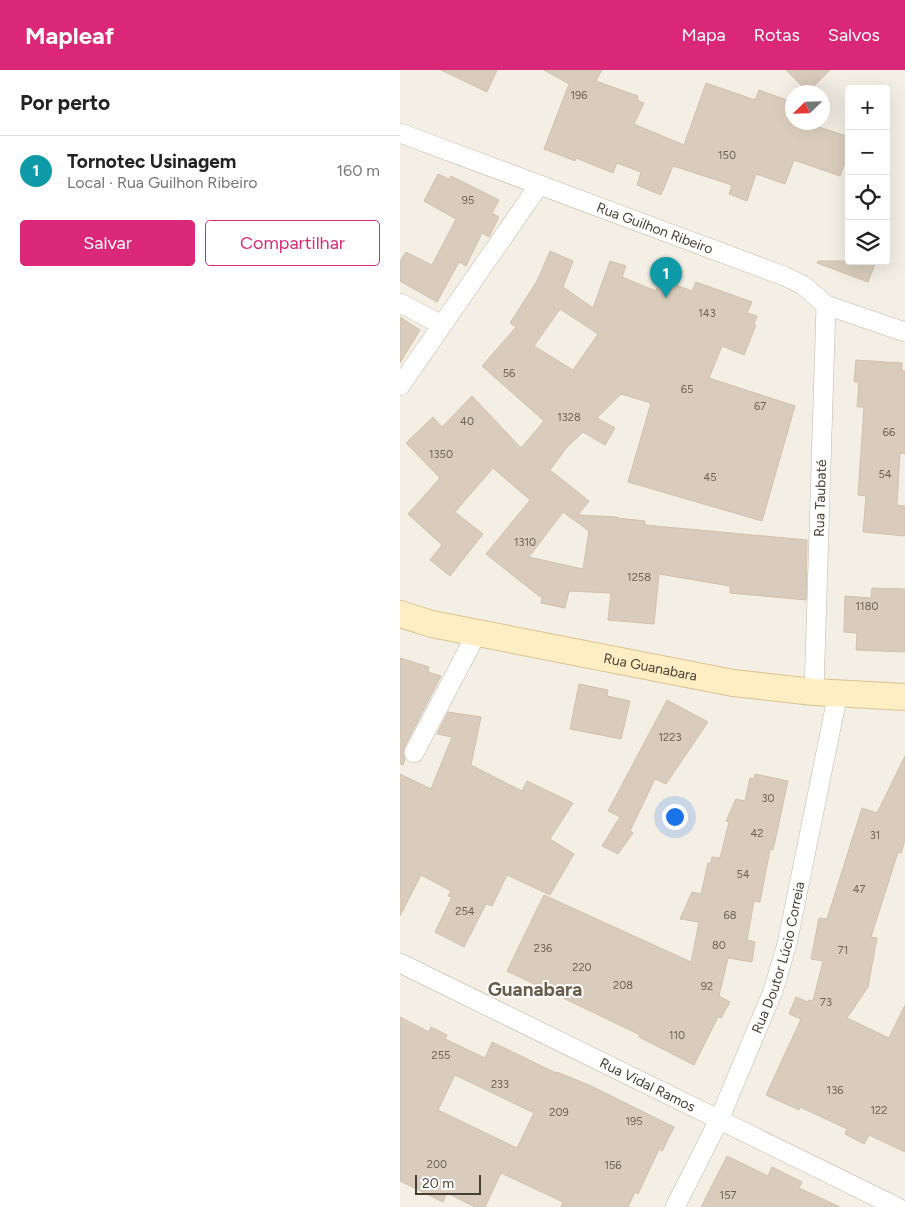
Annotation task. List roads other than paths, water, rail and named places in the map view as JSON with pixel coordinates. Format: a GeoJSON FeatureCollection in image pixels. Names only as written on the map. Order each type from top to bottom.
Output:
{"type":"FeatureCollection","features":[{"type":"Feature","properties":{"kind":"main road","name":"Rua Guanabara"},"geometry":{"type":"LineString","coordinates":[[400,614],[432,624],[733,683],[826,693],[905,697]]}},
{"type":"Feature","properties":{"kind":"street","name":"Rua Guilhon Ribeiro"},"geometry":{"type":"LineString","coordinates":[[400,133],[784,276],[802,285],[826,305],[905,332]]}},
{"type":"Feature","properties":{"kind":"street"},"geometry":{"type":"LineString","coordinates":[[400,386],[539,185]]}},
{"type":"Feature","properties":{"kind":"street"},"geometry":{"type":"LineString","coordinates":[[400,303],[442,325]]}},
{"type":"Feature","properties":{"kind":"street","name":"Rua Taubaté"},"geometry":{"type":"LineString","coordinates":[[826,305],[826,693]]}},
{"type":"Feature","properties":{"kind":"street"},"geometry":{"type":"LineString","coordinates":[[414,753],[477,633]]}},
{"type":"Feature","properties":{"kind":"street","name":"Rua Doutor Lúcio Correia"},"geometry":{"type":"LineString","coordinates":[[675,1207],[718,1120],[773,991],[787,944],[826,693]]}},
{"type":"Feature","properties":{"kind":"street","name":"Rua Vidal Ramos"},"geometry":{"type":"LineString","coordinates":[[400,963],[897,1207]]}},
{"type":"Feature","properties":{"kind":"place","name":"Tornotec Usinagem"},"geometry":{"type":"Point","coordinates":[666,298]}},
{"type":"Feature","properties":{"kind":"district","name":"Guanabara"},"geometry":{"type":"Point","coordinates":[535,989]}}]}
